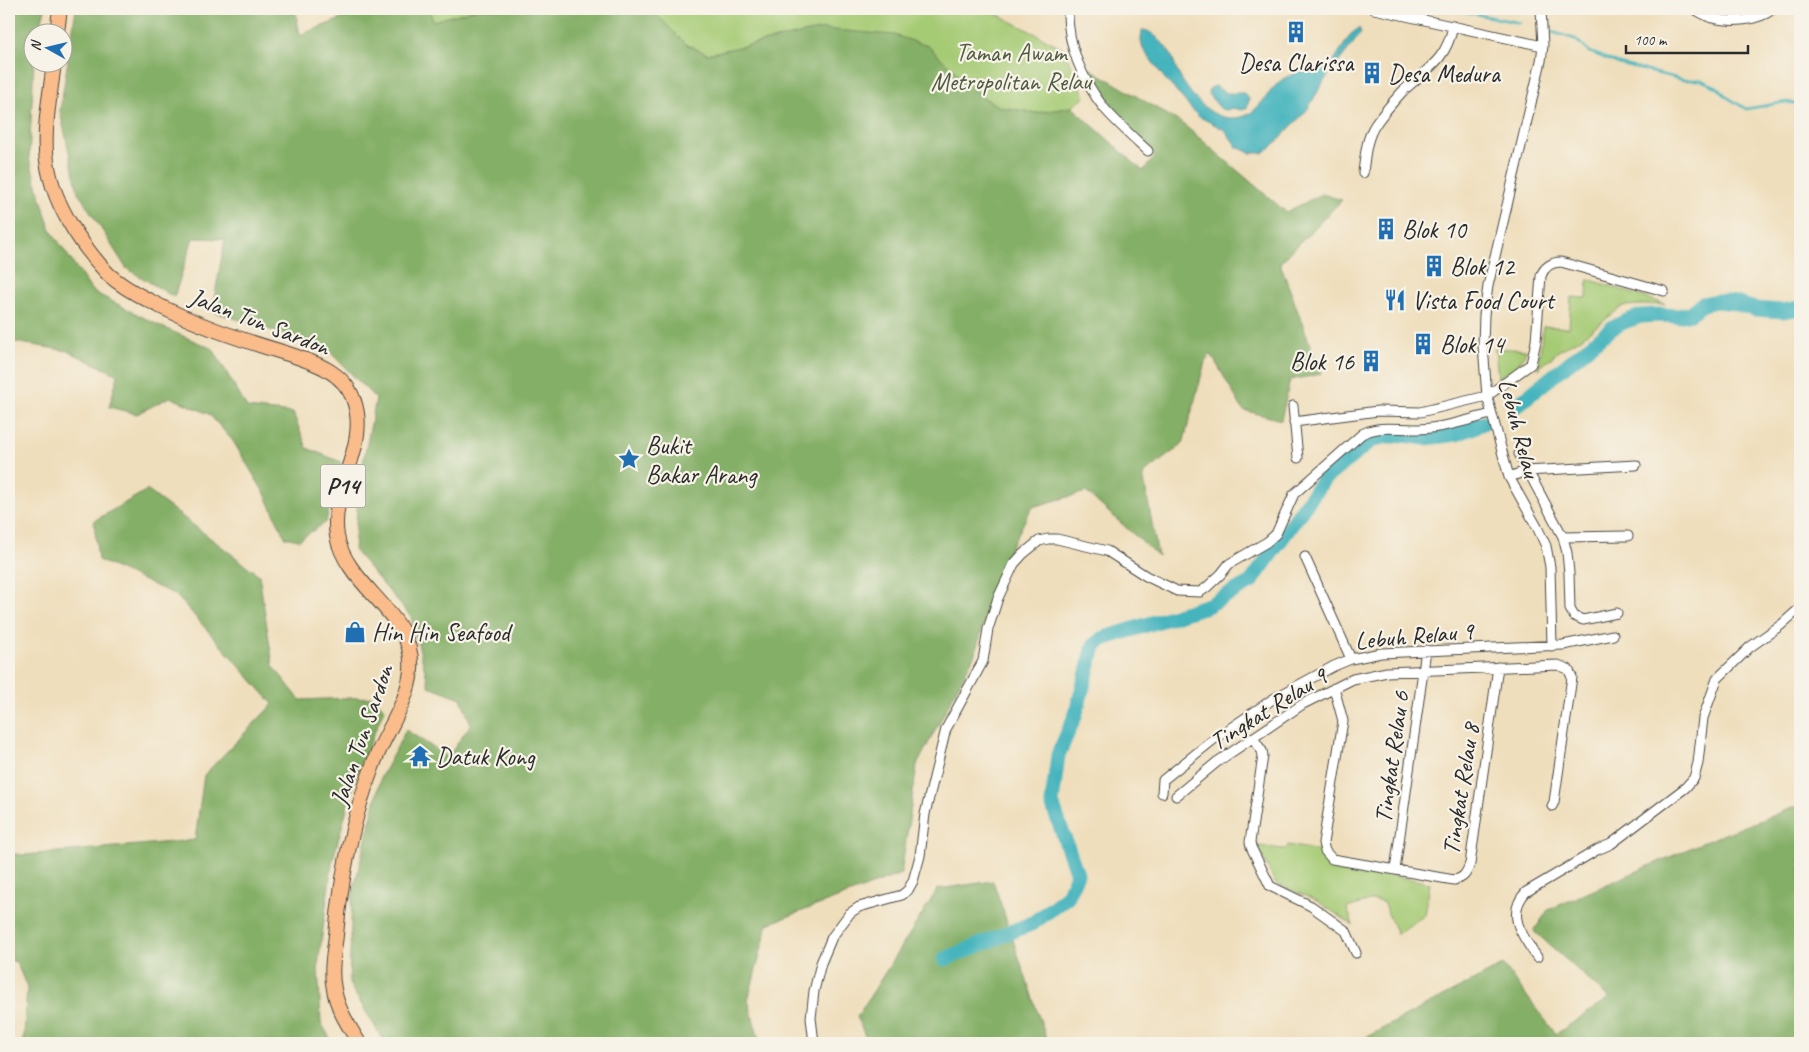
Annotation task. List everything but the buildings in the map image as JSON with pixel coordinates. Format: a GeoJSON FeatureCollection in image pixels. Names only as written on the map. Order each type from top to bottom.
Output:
{"type":"FeatureCollection","features":[{"type":"Feature","properties":{"kind":"main road"},"geometry":{"type":"LineString","coordinates":[[58,22],[60,9]]}},
{"type":"Feature","properties":{"kind":"main road","name":"Jalan Tun Sardon"},"geometry":{"type":"LineString","coordinates":[[53,72],[46,123],[46,153],[51,179],[59,204],[78,236],[109,275],[135,293],[165,309],[230,336],[327,368],[348,388],[355,402],[358,415],[357,441],[340,495],[336,515],[337,537],[349,564],[396,622],[405,638],[411,658],[411,673],[406,692],[373,764],[357,812],[348,849],[337,920],[332,976],[334,993],[341,1013],[359,1043]]}},
{"type":"Feature","properties":{"kind":"street"},"geometry":{"type":"LineString","coordinates":[[1068,9],[1069,31],[1079,66],[1088,84],[1105,109],[1148,151]]}},
{"type":"Feature","properties":{"kind":"street"},"geometry":{"type":"LineString","coordinates":[[1374,9],[1543,46]]}},
{"type":"Feature","properties":{"kind":"street","name":"Lebuh Relau"},"geometry":{"type":"LineString","coordinates":[[1541,9],[1543,46],[1538,76],[1488,286],[1484,315],[1483,346],[1487,396],[1509,477],[1546,546],[1550,567],[1552,646]]}},
{"type":"Feature","properties":{"kind":"street"},"geometry":{"type":"LineString","coordinates":[[1694,9],[1713,18],[1734,20],[1753,18],[1768,13],[1773,9]]}},
{"type":"Feature","properties":{"kind":"street"},"geometry":{"type":"LineString","coordinates":[[1363,173],[1368,142],[1374,126],[1403,91],[1442,56],[1451,36],[1453,26]]}},
{"type":"Feature","properties":{"kind":"street"},"geometry":{"type":"LineString","coordinates":[[1294,422],[1378,411],[1420,412],[1487,396],[1531,364],[1536,341],[1541,276],[1554,262],[1561,262],[1664,291]]}},
{"type":"Feature","properties":{"kind":"street"},"geometry":{"type":"LineString","coordinates":[[1293,406],[1298,458]]}},
{"type":"Feature","properties":{"kind":"street"},"geometry":{"type":"LineString","coordinates":[[814,1043],[811,1018],[814,991],[821,963],[832,938],[850,912],[860,907],[902,895],[908,890],[913,881],[920,856],[925,814],[946,729],[983,661],[988,629],[998,598],[1014,564],[1023,554],[1039,541],[1057,539],[1107,550],[1146,576],[1177,591],[1200,592],[1216,579],[1229,564],[1268,542],[1276,534],[1294,494],[1362,434],[1371,429],[1380,428],[1419,429],[1438,427],[1491,414]]}},
{"type":"Feature","properties":{"kind":"street"},"geometry":{"type":"LineString","coordinates":[[1519,454],[1526,471],[1563,537],[1568,566],[1570,609],[1574,616],[1583,620],[1617,613]]}},
{"type":"Feature","properties":{"kind":"street"},"geometry":{"type":"LineString","coordinates":[[1509,477],[1526,471],[1636,465]]}},
{"type":"Feature","properties":{"kind":"street"},"geometry":{"type":"LineString","coordinates":[[1563,537],[1628,536]]}},
{"type":"Feature","properties":{"kind":"street"},"geometry":{"type":"LineString","coordinates":[[1305,557],[1351,659]]}},
{"type":"Feature","properties":{"kind":"street"},"geometry":{"type":"LineString","coordinates":[[1537,957],[1522,935],[1516,909],[1519,900],[1526,892],[1597,850],[1611,844],[1686,788],[1694,778],[1698,763],[1703,718],[1717,679],[1750,647],[1785,622],[1800,608]]}},
{"type":"Feature","properties":{"kind":"street","name":"Lebuh Relau 9"},"geometry":{"type":"LineString","coordinates":[[1162,793],[1163,780],[1213,740],[1273,699],[1334,666],[1351,659],[1373,654],[1426,650],[1552,646],[1613,635]]}},
{"type":"Feature","properties":{"kind":"street","name":"Tingkat Relau 6"},"geometry":{"type":"LineString","coordinates":[[1395,870],[1426,650]]}},
{"type":"Feature","properties":{"kind":"street","name":"Tingkat Relau 9"},"geometry":{"type":"LineString","coordinates":[[1176,796],[1217,762],[1303,704],[1353,679],[1388,672],[1558,665],[1568,669],[1572,677],[1552,806]]}},
{"type":"Feature","properties":{"kind":"street","name":"Tingkat Relau 8"},"geometry":{"type":"LineString","coordinates":[[1395,870],[1454,880],[1461,879],[1466,874],[1470,864],[1498,667]]}},
{"type":"Feature","properties":{"kind":"street"},"geometry":{"type":"LineString","coordinates":[[1334,688],[1343,721],[1323,843],[1325,851],[1332,859],[1395,870]]}},
{"type":"Feature","properties":{"kind":"street"},"geometry":{"type":"LineString","coordinates":[[1253,738],[1262,751],[1263,756],[1250,842],[1251,847],[1270,886],[1311,906],[1346,931],[1356,953]]}},
{"type":"Feature","properties":{"kind":"green space"},"geometry":{"type":"Polygon","coordinates":[[[9,9],[45,9],[42,22],[22,22],[22,72],[34,72],[29,158],[50,229],[92,291],[162,327],[213,349],[247,408],[293,413],[307,448],[341,462],[326,522],[299,540],[285,537],[265,494],[233,441],[209,414],[170,397],[137,414],[109,407],[118,375],[68,351],[9,341],[9,9]]]}},
{"type":"Feature","properties":{"kind":"green space"},"geometry":{"type":"Polygon","coordinates":[[[76,9],[295,9],[300,35],[346,17],[352,9],[429,9],[433,21],[478,9],[651,9],[686,44],[707,54],[823,29],[894,35],[928,46],[984,98],[1000,107],[1037,113],[1072,107],[1143,171],[1155,157],[1102,101],[1089,68],[1183,124],[1286,212],[1322,194],[1342,200],[1280,263],[1321,374],[1290,380],[1281,420],[1243,410],[1211,354],[1205,362],[1183,444],[1143,474],[1158,556],[1086,492],[1032,507],[1002,564],[974,656],[917,765],[901,874],[768,924],[748,1000],[760,1043],[385,1043],[349,984],[352,896],[381,777],[406,730],[448,757],[471,724],[461,698],[429,686],[411,617],[354,550],[359,483],[376,399],[326,348],[212,311],[225,239],[193,238],[174,297],[126,268],[78,192],[60,111],[66,72],[72,72],[72,34],[76,9]]]}},
{"type":"Feature","properties":{"kind":"green space"},"geometry":{"type":"Polygon","coordinates":[[[429,9],[478,9],[433,21],[429,9]]]}},
{"type":"Feature","properties":{"kind":"green space","name":"Taman Awam Metropolitan Relau"},"geometry":{"type":"Polygon","coordinates":[[[651,9],[987,9],[1063,48],[1085,97],[1072,107],[1037,113],[1000,107],[984,98],[823,29],[707,54],[686,44],[651,9]]]}},
{"type":"Feature","properties":{"kind":"green space"},"geometry":{"type":"Polygon","coordinates":[[[1588,279],[1665,304],[1623,306],[1581,338],[1561,349],[1538,369],[1543,326],[1569,328],[1571,297],[1587,298],[1588,279]]]}},
{"type":"Feature","properties":{"kind":"green space"},"geometry":{"type":"Polygon","coordinates":[[[1495,348],[1526,350],[1519,363],[1498,378],[1495,348]]]}},
{"type":"Feature","properties":{"kind":"green space"},"geometry":{"type":"Polygon","coordinates":[[[147,490],[259,575],[273,666],[300,700],[374,697],[384,709],[355,779],[332,863],[318,965],[321,1023],[333,1043],[21,1043],[24,1036],[27,987],[16,962],[9,960],[9,853],[24,855],[195,840],[204,775],[273,704],[176,595],[98,560],[94,521],[147,490]]]}},
{"type":"Feature","properties":{"kind":"green space"},"geometry":{"type":"Polygon","coordinates":[[[1800,805],[1800,1043],[1355,1043],[1503,965],[1556,1034],[1609,998],[1534,931],[1548,910],[1704,842],[1800,805]]]}},
{"type":"Feature","properties":{"kind":"green space"},"geometry":{"type":"Polygon","coordinates":[[[1288,845],[1320,851],[1326,860],[1331,863],[1430,883],[1425,915],[1397,934],[1383,902],[1373,900],[1347,908],[1353,925],[1317,901],[1275,883],[1258,846],[1283,849],[1287,848],[1288,845]]]}},
{"type":"Feature","properties":{"kind":"green space"},"geometry":{"type":"Polygon","coordinates":[[[993,881],[1046,1037],[1060,1043],[868,1043],[857,1017],[938,889],[993,881]]]}},
{"type":"Feature","properties":{"kind":"water"},"geometry":{"type":"Polygon","coordinates":[[[1359,28],[1361,33],[1324,81],[1307,110],[1272,147],[1263,153],[1250,153],[1237,147],[1225,130],[1198,116],[1166,80],[1143,49],[1141,41],[1142,30],[1155,36],[1170,53],[1179,75],[1197,99],[1212,112],[1231,118],[1248,115],[1259,106],[1283,79],[1301,72],[1331,65],[1351,34],[1359,28]]]}},
{"type":"Feature","properties":{"kind":"water"},"geometry":{"type":"Polygon","coordinates":[[[1215,86],[1226,93],[1244,93],[1249,99],[1247,108],[1242,110],[1232,108],[1227,110],[1221,109],[1208,94],[1209,89],[1215,86]]]}},
{"type":"Feature","properties":{"kind":"waterway"},"geometry":{"type":"LineString","coordinates":[[1451,9],[1520,23]]}},
{"type":"Feature","properties":{"kind":"waterway"},"geometry":{"type":"LineString","coordinates":[[1552,32],[1575,39],[1590,52],[1619,64],[1684,80],[1701,80],[1717,87],[1727,97],[1746,109],[1786,102],[1800,104]]}},
{"type":"Feature","properties":{"kind":"waterway"},"geometry":{"type":"LineString","coordinates":[[1516,406],[1611,329],[1641,316],[1678,316],[1691,313],[1702,304],[1717,301],[1735,303],[1754,309],[1783,311],[1800,308]]}},
{"type":"Feature","properties":{"kind":"waterway"},"geometry":{"type":"LineString","coordinates":[[945,959],[1033,923],[1068,896],[1077,874],[1052,803],[1058,755],[1075,716],[1094,646],[1102,639],[1209,605],[1251,582],[1324,479],[1371,441],[1382,437],[1404,435],[1426,438],[1457,434],[1483,423]]}},
{"type":"Feature","properties":{"kind":"place","name":"Desa Clarissa"},"geometry":{"type":"Point","coordinates":[1296,32]}},
{"type":"Feature","properties":{"kind":"place","name":"Desa Medura"},"geometry":{"type":"Point","coordinates":[1372,73]}},
{"type":"Feature","properties":{"kind":"place","name":"Blok 10"},"geometry":{"type":"Point","coordinates":[1386,229]}},
{"type":"Feature","properties":{"kind":"place","name":"Blok 12"},"geometry":{"type":"Point","coordinates":[1434,266]}},
{"type":"Feature","properties":{"kind":"place","name":"Vista Food Court"},"geometry":{"type":"Point","coordinates":[1395,300]}},
{"type":"Feature","properties":{"kind":"place","name":"Blok 14"},"geometry":{"type":"Point","coordinates":[1423,344]}},
{"type":"Feature","properties":{"kind":"place","name":"Blok 16"},"geometry":{"type":"Point","coordinates":[1371,361]}},
{"type":"Feature","properties":{"kind":"place","name":"Bukit Bakar Arang"},"geometry":{"type":"Point","coordinates":[629,459]}},
{"type":"Feature","properties":{"kind":"place","name":"Hin Hin Seafood"},"geometry":{"type":"Point","coordinates":[355,632]}},
{"type":"Feature","properties":{"kind":"place","name":"Datuk Kong"},"geometry":{"type":"Point","coordinates":[420,756]}}]}
